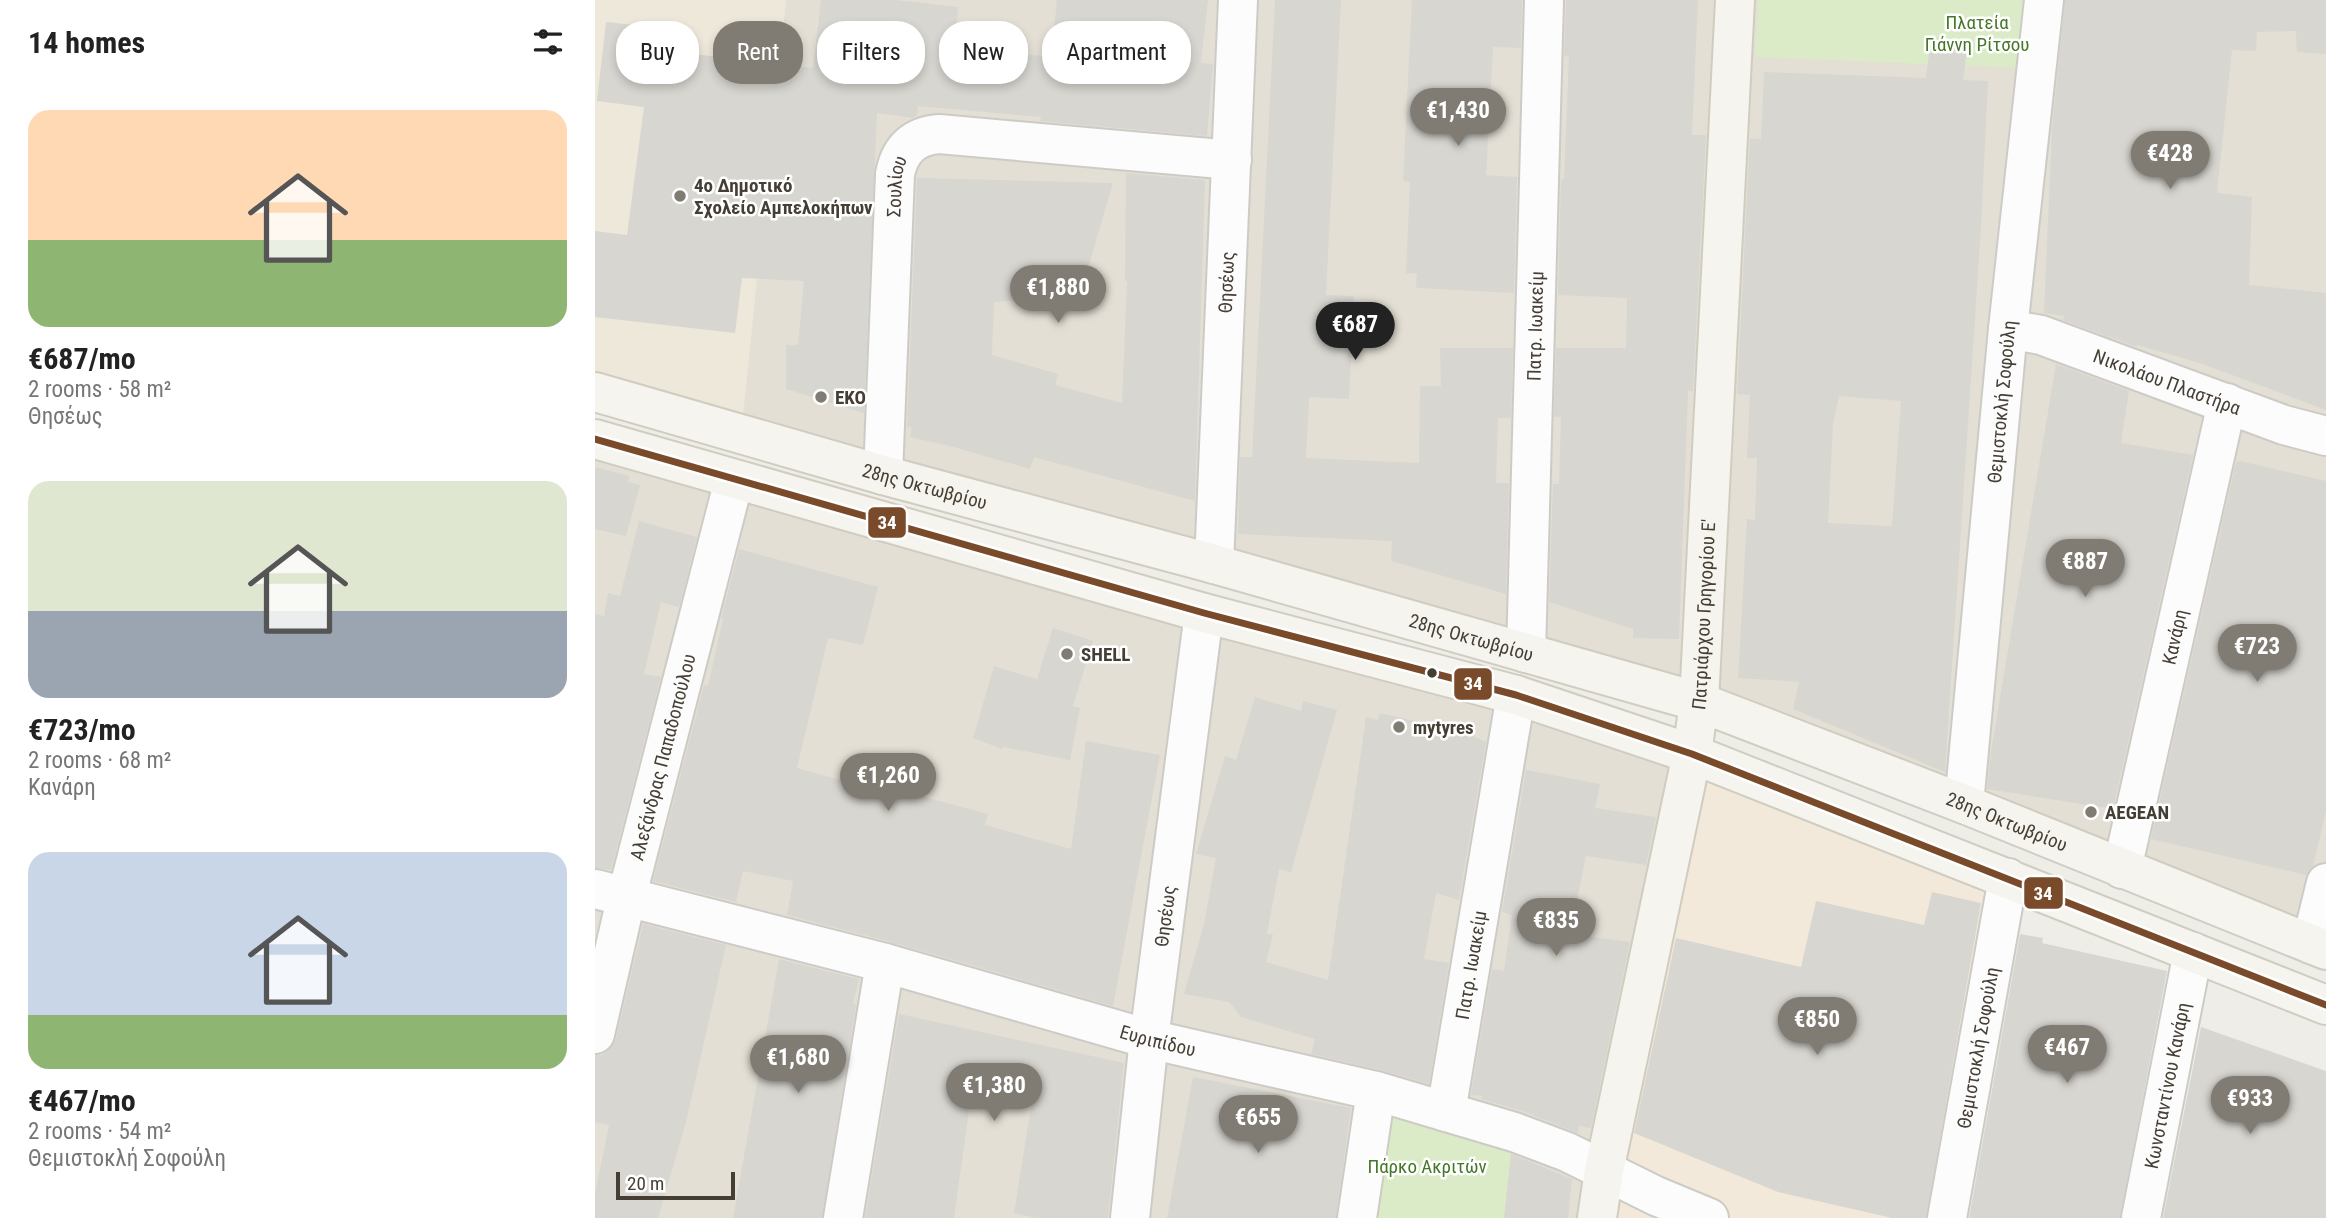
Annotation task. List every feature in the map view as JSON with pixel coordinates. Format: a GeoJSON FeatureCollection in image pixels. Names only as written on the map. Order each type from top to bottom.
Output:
{"type":"FeatureCollection","features":[{"type":"Feature","properties":{"kind":"main road","name":"Πατριάρχου Γρηγορίου Ε'"},"geometry":{"type":"LineString","coordinates":[[1597,1218],[1604,1171],[1692,754],[1699,702],[1735,0]]}},
{"type":"Feature","properties":{"kind":"main road","name":"28ης Οκτωβρίου"},"geometry":{"type":"LineString","coordinates":[[595,392],[1699,702],[1965,804],[2319,947]]}},
{"type":"Feature","properties":{"kind":"main road"},"geometry":{"type":"LineString","coordinates":[[595,439],[1204,613],[1516,695],[1692,754],[2326,1005]]}},
{"type":"Feature","properties":{"kind":"street","name":"Θησέως"},"geometry":{"type":"LineString","coordinates":[[1214,564],[1238,0]]}},
{"type":"Feature","properties":{"kind":"street","name":"Πατρ. Ιωακείμ"},"geometry":{"type":"LineString","coordinates":[[1526,653],[1543,0]]}},
{"type":"Feature","properties":{"kind":"street","name":"Θεμιστοκλή Σοφούλη"},"geometry":{"type":"LineString","coordinates":[[1965,804],[2008,329],[2044,0]]}},
{"type":"Feature","properties":{"kind":"street","name":"Σουλίου"},"geometry":{"type":"LineString","coordinates":[[883,475],[895,174],[904,149],[926,135],[939,134],[1232,160]]}},
{"type":"Feature","properties":{"kind":"street","name":"Νικολάου Πλαστήρα"},"geometry":{"type":"LineString","coordinates":[[2008,329],[2041,335],[2284,425],[2326,436]]}},
{"type":"Feature","properties":{"kind":"street","name":"Κανάρη"},"geometry":{"type":"LineString","coordinates":[[2122,869],[2227,403]]}},
{"type":"Feature","properties":{"kind":"street","name":"Αλεξάνδρας Παπαδοπούλου"},"geometry":{"type":"LineString","coordinates":[[595,1034],[611,892],[734,480]]}},
{"type":"Feature","properties":{"kind":"street","name":"Θησέως"},"geometry":{"type":"LineString","coordinates":[[1130,1218],[1149,1038],[1204,613]]}},
{"type":"Feature","properties":{"kind":"street","name":"Πατρ. Ιωακείμ"},"geometry":{"type":"LineString","coordinates":[[1445,1112],[1516,695]]}},
{"type":"Feature","properties":{"kind":"street","name":"Θεμιστοκλή Σοφούλη"},"geometry":{"type":"LineString","coordinates":[[1947,1218],[2008,878]]}},
{"type":"Feature","properties":{"kind":"street"},"geometry":{"type":"LineString","coordinates":[[2319,947],[2326,883]]}},
{"type":"Feature","properties":{"kind":"street","name":"Ευριπίδου"},"geometry":{"type":"LineString","coordinates":[[611,892],[885,963],[1149,1038],[1376,1091],[1514,1132],[1567,1153],[1709,1218]]}},
{"type":"Feature","properties":{"kind":"street","name":"Κωνσταντίνου Κανάρη"},"geometry":{"type":"LineString","coordinates":[[2141,1218],[2193,952]]}},
{"type":"Feature","properties":{"kind":"street"},"geometry":{"type":"LineString","coordinates":[[843,1218],[885,963]]}},
{"type":"Feature","properties":{"kind":"street"},"geometry":{"type":"LineString","coordinates":[[1357,1218],[1376,1091]]}},
{"type":"Feature","properties":{"kind":"shaded area"},"geometry":{"type":"Polygon","coordinates":[[[595,0],[2326,0],[2326,950],[1699,702],[741,435],[623,84],[699,84],[699,21],[616,21],[616,63],[595,0]]]}},
{"type":"Feature","properties":{"kind":"shaded area","name":"4ο Δημοτικό Σχολείο Αμπελοκήπων"},"geometry":{"type":"Polygon","coordinates":[[[595,0],[786,0],[784,21],[713,21],[713,84],[777,84],[741,435],[595,392],[595,0]]]}},
{"type":"Feature","properties":{"kind":"shaded area"},"geometry":{"type":"Polygon","coordinates":[[[595,439],[1685,754],[1591,1218],[595,1218],[595,439]]]}},
{"type":"Feature","properties":{"kind":"shaded area"},"geometry":{"type":"Polygon","coordinates":[[[1699,773],[1998,885],[1936,1218],[1605,1218],[1699,773]]]}},
{"type":"Feature","properties":{"kind":"green space","name":"Πλατεία Γιάννη Ρίτσου"},"geometry":{"type":"Polygon","coordinates":[[[1758,0],[2027,0],[2024,68],[1755,57],[1758,0]]]}},
{"type":"Feature","properties":{"kind":"green space","name":"Πάρκο Ακριτών"},"geometry":{"type":"Polygon","coordinates":[[[1382,1098],[1516,1138],[1504,1218],[1365,1218],[1382,1098]]]}},
{"type":"Feature","properties":{"kind":"building"},"geometry":{"type":"Polygon","coordinates":[[[821,0],[895,0],[958,7],[957,21],[939,21],[939,84],[1028,84],[1028,55],[1042,56],[1042,84],[1191,84],[1191,21],[1055,21],[1057,0],[1208,0],[1201,63],[1213,64],[1207,136],[1040,121],[1041,117],[918,106],[917,116],[913,118],[877,113],[864,413],[786,389],[786,345],[798,345],[804,281],[742,278],[735,333],[595,317],[595,231],[627,235],[644,107],[597,101],[606,22],[616,23],[616,84],[699,84],[699,55],[713,56],[713,84],[803,84],[803,67],[813,68],[817,34],[817,84],[925,84],[925,21],[819,21],[821,0]]]}},
{"type":"Feature","properties":{"kind":"building"},"geometry":{"type":"Polygon","coordinates":[[[1275,0],[1341,0],[1326,295],[1354,296],[1349,399],[1309,397],[1306,458],[1419,463],[1420,386],[1441,386],[1440,348],[1513,348],[1511,418],[1498,418],[1496,483],[1509,483],[1506,594],[1391,561],[1392,541],[1238,534],[1240,457],[1252,457],[1275,0]]]}},
{"type":"Feature","properties":{"kind":"building"},"geometry":{"type":"Polygon","coordinates":[[[1412,0],[1522,0],[1521,48],[1493,47],[1486,175],[1517,177],[1514,293],[1416,288],[1417,274],[1406,273],[1410,182],[1403,181],[1412,0]]]}},
{"type":"Feature","properties":{"kind":"building"},"geometry":{"type":"Polygon","coordinates":[[[1566,0],[1698,0],[1692,135],[1706,135],[1693,391],[1688,391],[1679,639],[1633,638],[1633,629],[1549,602],[1553,484],[1559,484],[1561,417],[1554,417],[1556,348],[1626,348],[1627,298],[1558,295],[1561,179],[1564,179],[1569,56],[1564,56],[1566,0]]]}},
{"type":"Feature","properties":{"kind":"building"},"geometry":{"type":"Polygon","coordinates":[[[2065,0],[2326,0],[2326,54],[2297,52],[2296,31],[2257,32],[2256,51],[2232,50],[2217,193],[2252,197],[2249,285],[2326,293],[2326,410],[2200,363],[2137,347],[2063,320],[2064,316],[2044,313],[2052,129],[2065,0]]]}},
{"type":"Feature","properties":{"kind":"building"},"geometry":{"type":"Polygon","coordinates":[[[1931,38],[1968,42],[1963,80],[1988,81],[1945,772],[1793,709],[1799,682],[1738,678],[1747,519],[1755,520],[1757,458],[1747,458],[1750,395],[1737,394],[1750,138],[1761,139],[1764,72],[1926,78],[1931,38]],[[1839,396],[1833,424],[1828,523],[1892,526],[1901,401],[1839,396]]]}},
{"type":"Feature","properties":{"kind":"building"},"geometry":{"type":"Polygon","coordinates":[[[1126,173],[1205,180],[1195,501],[1034,457],[1030,469],[910,437],[912,428],[907,426],[917,178],[1113,183],[1086,275],[1049,275],[1047,298],[994,302],[992,355],[1058,374],[1055,385],[1122,403],[1127,281],[1126,173]]]}},
{"type":"Feature","properties":{"kind":"building"},"geometry":{"type":"Polygon","coordinates":[[[2056,364],[2129,391],[2121,443],[2193,455],[2113,809],[1987,789],[2056,364]]]}},
{"type":"Feature","properties":{"kind":"building"},"geometry":{"type":"Polygon","coordinates":[[[2236,462],[2326,481],[2326,811],[2313,866],[2306,875],[2151,839],[2236,462]]]}},
{"type":"Feature","properties":{"kind":"building"},"geometry":{"type":"Polygon","coordinates":[[[595,467],[629,476],[628,482],[640,485],[626,536],[595,529],[595,467]]]}},
{"type":"Feature","properties":{"kind":"building"},"geometry":{"type":"Polygon","coordinates":[[[639,521],[697,537],[679,607],[661,602],[644,674],[661,677],[611,870],[595,868],[595,614],[604,616],[608,593],[620,596],[639,521]]]}},
{"type":"Feature","properties":{"kind":"building"},"geometry":{"type":"Polygon","coordinates":[[[739,549],[878,587],[863,645],[828,638],[797,768],[905,798],[906,792],[988,814],[985,825],[1071,849],[1086,741],[1160,755],[1113,1006],[787,915],[793,881],[743,871],[736,902],[653,881],[704,685],[708,686],[721,619],[739,549]]]}},
{"type":"Feature","properties":{"kind":"building"},"geometry":{"type":"Polygon","coordinates":[[[1053,628],[1093,641],[1073,706],[1080,708],[1070,760],[1003,747],[1002,749],[973,738],[994,666],[1037,679],[1053,628]]]}},
{"type":"Feature","properties":{"kind":"building"},"geometry":{"type":"Polygon","coordinates":[[[1255,697],[1301,711],[1303,701],[1337,710],[1291,872],[1279,869],[1267,934],[1273,934],[1266,962],[1328,980],[1366,717],[1378,720],[1380,713],[1464,732],[1486,742],[1459,900],[1436,893],[1424,959],[1449,963],[1429,1084],[1311,1054],[1315,1039],[1241,1017],[1229,1002],[1184,994],[1204,924],[1216,858],[1196,854],[1225,756],[1236,760],[1255,697]]]}},
{"type":"Feature","properties":{"kind":"building"},"geometry":{"type":"Polygon","coordinates":[[[1526,770],[1600,784],[1595,808],[1656,817],[1646,865],[1586,856],[1570,934],[1630,942],[1591,1128],[1579,1126],[1578,1133],[1522,1111],[1481,1099],[1482,1096],[1471,1095],[1492,969],[1504,971],[1512,915],[1502,912],[1526,770]]]}},
{"type":"Feature","properties":{"kind":"building"},"geometry":{"type":"Polygon","coordinates":[[[1932,892],[1981,903],[1926,1218],[1892,1218],[1778,1192],[1634,1133],[1676,938],[1801,967],[1816,901],[1924,925],[1932,892]]]}},
{"type":"Feature","properties":{"kind":"building"},"geometry":{"type":"Polygon","coordinates":[[[643,924],[726,945],[686,1122],[658,1218],[595,1218],[595,1194],[609,1125],[595,1122],[595,1055],[602,1055],[610,1049],[616,1039],[643,924]]]}},
{"type":"Feature","properties":{"kind":"building"},"geometry":{"type":"Polygon","coordinates":[[[2020,934],[2043,938],[2042,943],[2167,971],[2120,1218],[1969,1218],[2020,934]]]}},
{"type":"Feature","properties":{"kind":"building"},"geometry":{"type":"Polygon","coordinates":[[[779,959],[859,979],[853,1004],[856,1005],[822,1218],[733,1218],[779,959]]]}},
{"type":"Feature","properties":{"kind":"building"},"geometry":{"type":"Polygon","coordinates":[[[899,1014],[1124,1063],[1108,1218],[1036,1218],[1014,1213],[1033,1094],[973,1082],[954,1218],[865,1218],[899,1014]]]}},
{"type":"Feature","properties":{"kind":"building"},"geometry":{"type":"Polygon","coordinates":[[[2201,1027],[2326,1071],[2326,1218],[2163,1218],[2201,1027]]]}},
{"type":"Feature","properties":{"kind":"building"},"geometry":{"type":"Polygon","coordinates":[[[1193,1077],[1351,1108],[1336,1218],[1167,1218],[1193,1077]]]}},
{"type":"Feature","properties":{"kind":"building"},"geometry":{"type":"Polygon","coordinates":[[[1511,1154],[1572,1179],[1568,1218],[1504,1218],[1511,1154]]]}},
{"type":"Feature","properties":{"kind":"transit line","name":"34"},"geometry":{"type":"LineString","coordinates":[[595,439],[1204,613],[1516,695],[1692,754],[2326,1005]]}},
{"type":"Feature","properties":{"kind":"place","name":"4ο Δημοτικό Σχολείο Αμπελοκήπων"},"geometry":{"type":"Point","coordinates":[680,196]}},
{"type":"Feature","properties":{"kind":"place","name":"EKO"},"geometry":{"type":"Point","coordinates":[821,397]}},
{"type":"Feature","properties":{"kind":"place","name":"SHELL"},"geometry":{"type":"Point","coordinates":[1067,654]}},
{"type":"Feature","properties":{"kind":"place","name":"mytyres"},"geometry":{"type":"Point","coordinates":[1399,727]}},
{"type":"Feature","properties":{"kind":"place","name":"AEGEAN"},"geometry":{"type":"Point","coordinates":[2091,812]}}]}
